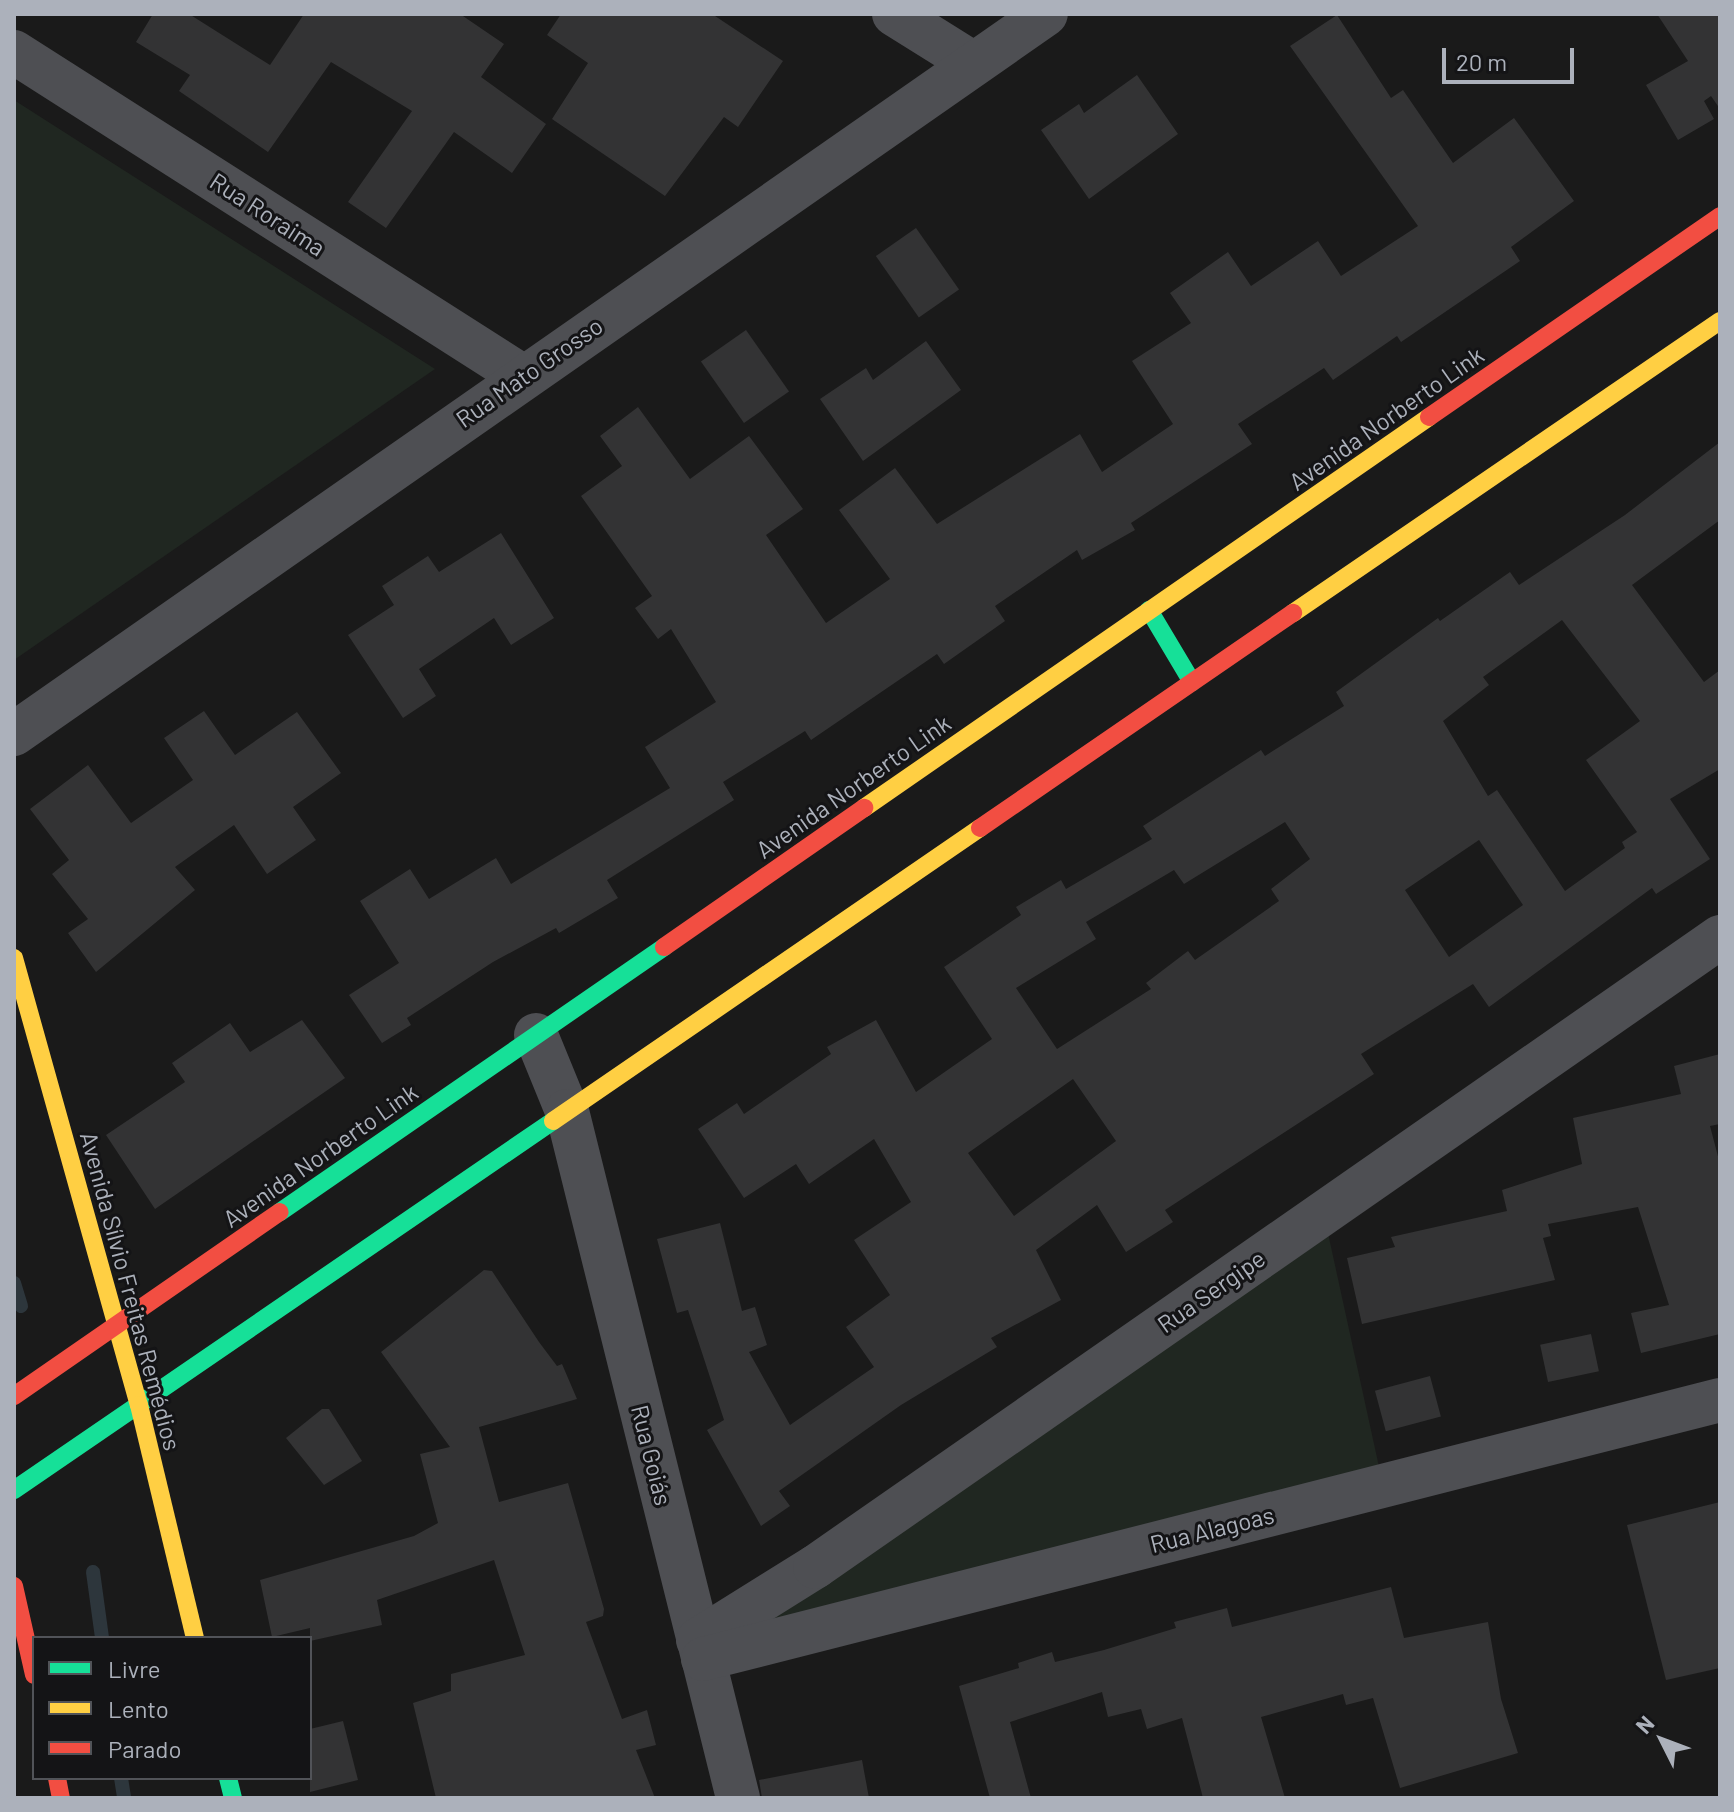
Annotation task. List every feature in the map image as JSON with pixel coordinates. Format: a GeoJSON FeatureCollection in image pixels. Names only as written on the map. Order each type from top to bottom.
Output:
{"type":"FeatureCollection","features":[{"type":"Feature","properties":{"kind":"street"},"geometry":{"type":"LineString","coordinates":[[894,14],[974,64]]}},
{"type":"Feature","properties":{"kind":"street","name":"Rua Mato Grosso"},"geometry":{"type":"LineString","coordinates":[[14,734],[522,376],[1046,14]]}},
{"type":"Feature","properties":{"kind":"street","name":"Rua Roraima"},"geometry":{"type":"LineString","coordinates":[[14,52],[522,376]]}},
{"type":"Feature","properties":{"kind":"street","name":"Avenida Norberto Link"},"geometry":{"type":"LineString","coordinates":[[14,1396],[1720,216]]}},
{"type":"Feature","properties":{"kind":"street"},"geometry":{"type":"LineString","coordinates":[[14,1490],[1720,321]]}},
{"type":"Feature","properties":{"kind":"street"},"geometry":{"type":"LineString","coordinates":[[1149,610],[1192,682]]}},
{"type":"Feature","properties":{"kind":"street","name":"Rua Sergipe"},"geometry":{"type":"LineString","coordinates":[[701,1649],[1720,937]]}},
{"type":"Feature","properties":{"kind":"street","name":"Avenida Sílvio Freitas Remédios"},"geometry":{"type":"LineString","coordinates":[[14,958],[139,1405],[195,1636]]}},
{"type":"Feature","properties":{"kind":"street","name":"Rua Goiás"},"geometry":{"type":"LineString","coordinates":[[536,1035],[567,1111],[738,1798]]}},
{"type":"Feature","properties":{"kind":"street","name":"Rua Alagoas"},"geometry":{"type":"LineString","coordinates":[[701,1649],[1720,1400]]}},
{"type":"Feature","properties":{"kind":"street"},"geometry":{"type":"LineString","coordinates":[[14,1586],[32,1666]]}},
{"type":"Feature","properties":{"kind":"shaded area"},"geometry":{"type":"Polygon","coordinates":[[[14,100],[435,369],[14,660],[14,100]]]}},
{"type":"Feature","properties":{"kind":"shaded area"},"geometry":{"type":"Polygon","coordinates":[[[1326,1224],[1381,1476],[742,1640],[1326,1224]]]}},
{"type":"Feature","properties":{"kind":"building"},"geometry":{"type":"Polygon","coordinates":[[[153,14],[189,14],[270,65],[304,14],[460,14],[504,44],[481,77],[546,124],[512,173],[454,132],[386,228],[348,202],[412,111],[331,62],[268,152],[179,91],[190,75],[136,42],[153,14]]]}},
{"type":"Feature","properties":{"kind":"building"},"geometry":{"type":"Polygon","coordinates":[[[561,14],[712,14],[783,61],[738,127],[724,117],[665,196],[552,119],[588,63],[547,35],[561,14]]]}},
{"type":"Feature","properties":{"kind":"building"},"geometry":{"type":"Polygon","coordinates":[[[1657,14],[1720,14],[1720,109],[1711,96],[1704,101],[1714,119],[1678,140],[1646,85],[1688,61],[1657,14]]]}},
{"type":"Feature","properties":{"kind":"building"},"geometry":{"type":"Polygon","coordinates":[[[1337,15],[1391,98],[1403,90],[1453,163],[1514,118],[1574,201],[1511,247],[1520,261],[1401,342],[1397,336],[1333,380],[1324,368],[1238,424],[1252,444],[1131,523],[1135,530],[1082,560],[1077,550],[995,606],[1005,621],[944,664],[937,654],[811,740],[805,731],[723,782],[734,800],[607,880],[618,898],[559,933],[556,928],[493,962],[407,1018],[411,1025],[382,1043],[349,995],[399,963],[360,901],[410,869],[429,899],[496,858],[511,884],[670,788],[645,747],[716,702],[671,629],[658,639],[635,608],[652,596],[581,496],[622,466],[600,436],[638,407],[690,479],[749,436],[803,509],[766,535],[826,623],[890,579],[839,510],[895,468],[937,524],[1080,434],[1102,472],[1173,424],[1132,361],[1191,323],[1170,293],[1228,252],[1251,286],[1318,241],[1341,276],[1418,226],[1290,46],[1337,15]]]}},
{"type":"Feature","properties":{"kind":"building"},"geometry":{"type":"Polygon","coordinates":[[[1137,75],[1178,134],[1089,199],[1041,130],[1079,104],[1084,113],[1137,75]]]}},
{"type":"Feature","properties":{"kind":"building"},"geometry":{"type":"Polygon","coordinates":[[[916,228],[959,289],[919,318],[876,256],[916,228]]]}},
{"type":"Feature","properties":{"kind":"building"},"geometry":{"type":"Polygon","coordinates":[[[746,330],[789,391],[744,423],[701,362],[746,330]]]}},
{"type":"Feature","properties":{"kind":"building"},"geometry":{"type":"Polygon","coordinates":[[[926,341],[961,390],[863,461],[820,399],[866,368],[873,380],[926,341]]]}},
{"type":"Feature","properties":{"kind":"building"},"geometry":{"type":"Polygon","coordinates":[[[1720,442],[1720,520],[1632,585],[1704,682],[1720,670],[1720,769],[1670,799],[1710,859],[1656,894],[1652,888],[1489,1007],[1473,984],[1361,1054],[1374,1074],[1165,1210],[1173,1222],[1126,1252],[1097,1205],[1036,1250],[1061,1300],[991,1338],[997,1347],[901,1405],[779,1491],[790,1506],[761,1526],[707,1430],[724,1420],[688,1310],[677,1313],[657,1239],[720,1223],[742,1311],[755,1307],[767,1345],[749,1352],[790,1425],[874,1367],[846,1327],[890,1295],[854,1240],[911,1202],[874,1139],[809,1184],[796,1164],[744,1198],[698,1129],[737,1103],[744,1114],[831,1054],[827,1047],[876,1020],[916,1092],[992,1039],[944,967],[1021,915],[1016,907],[1061,880],[1066,889],[1152,839],[1143,826],[1261,750],[1265,756],[1344,706],[1336,692],[1438,618],[1440,621],[1510,572],[1519,585],[1625,515],[1720,442]],[[1562,620],[1483,677],[1489,685],[1443,721],[1488,796],[1497,790],[1565,891],[1625,848],[1622,842],[1637,832],[1586,760],[1640,721],[1562,620]],[[1285,822],[1184,884],[1174,870],[1086,922],[1096,939],[1016,988],[1057,1049],[1151,989],[1146,983],[1188,951],[1195,960],[1279,901],[1271,889],[1310,859],[1285,822]],[[1479,840],[1405,890],[1449,957],[1523,905],[1479,840]],[[1073,1079],[968,1153],[1014,1216],[1116,1141],[1073,1079]]]}},
{"type":"Feature","properties":{"kind":"building"},"geometry":{"type":"Polygon","coordinates":[[[501,533],[554,618],[511,645],[494,618],[419,669],[436,696],[403,718],[348,635],[394,605],[382,586],[428,556],[439,572],[501,533]]]}},
{"type":"Feature","properties":{"kind":"building"},"geometry":{"type":"Polygon","coordinates":[[[204,711],[235,755],[297,712],[341,773],[293,807],[316,840],[267,874],[234,825],[175,867],[195,890],[96,972],[68,933],[88,919],[52,874],[69,860],[30,809],[88,765],[131,823],[193,780],[164,738],[204,711]]]}},
{"type":"Feature","properties":{"kind":"building"},"geometry":{"type":"Polygon","coordinates":[[[302,1020],[345,1078],[155,1209],[106,1135],[185,1082],[172,1063],[230,1023],[250,1052],[302,1020]]]}},
{"type":"Feature","properties":{"kind":"building"},"geometry":{"type":"Polygon","coordinates":[[[1720,1054],[1720,1124],[1710,1126],[1720,1164],[1720,1334],[1641,1353],[1631,1313],[1669,1305],[1638,1207],[1548,1224],[1551,1236],[1543,1238],[1555,1280],[1362,1324],[1347,1258],[1395,1247],[1391,1237],[1507,1211],[1502,1190],[1582,1164],[1573,1118],[1681,1094],[1674,1066],[1720,1054]]]}},
{"type":"Feature","properties":{"kind":"building"},"geometry":{"type":"Polygon","coordinates":[[[484,1270],[492,1271],[557,1366],[562,1364],[577,1399],[479,1427],[499,1502],[568,1483],[604,1609],[603,1616],[586,1622],[622,1719],[647,1710],[656,1745],[636,1750],[655,1798],[436,1798],[413,1703],[451,1691],[451,1674],[525,1655],[494,1560],[377,1600],[382,1625],[312,1641],[310,1628],[272,1636],[260,1580],[414,1536],[438,1523],[420,1454],[450,1447],[381,1352],[484,1270]]]}},
{"type":"Feature","properties":{"kind":"building"},"geometry":{"type":"Polygon","coordinates":[[[1591,1334],[1599,1371],[1548,1382],[1540,1345],[1591,1334]]]}},
{"type":"Feature","properties":{"kind":"building"},"geometry":{"type":"Polygon","coordinates":[[[1430,1376],[1441,1417],[1386,1431],[1375,1391],[1430,1376]]]}},
{"type":"Feature","properties":{"kind":"building"},"geometry":{"type":"Polygon","coordinates":[[[322,1409],[329,1409],[362,1461],[324,1485],[286,1438],[322,1409]]]}},
{"type":"Feature","properties":{"kind":"building"},"geometry":{"type":"Polygon","coordinates":[[[1720,1502],[1720,1668],[1666,1680],[1627,1525],[1720,1502]]]}},
{"type":"Feature","properties":{"kind":"building"},"geometry":{"type":"Polygon","coordinates":[[[1391,1587],[1404,1638],[1488,1622],[1501,1699],[1518,1753],[1400,1788],[1373,1698],[1346,1705],[1343,1694],[1261,1717],[1285,1798],[1203,1798],[1182,1718],[1147,1729],[1141,1709],[1108,1717],[1102,1692],[1010,1722],[1031,1798],[990,1798],[959,1686],[1019,1668],[1018,1663],[1052,1652],[1055,1662],[1104,1650],[1176,1628],[1174,1622],[1227,1608],[1232,1627],[1391,1587]]]}},
{"type":"Feature","properties":{"kind":"building"},"geometry":{"type":"Polygon","coordinates":[[[343,1721],[358,1780],[310,1792],[312,1729],[343,1721]]]}},
{"type":"Feature","properties":{"kind":"building"},"geometry":{"type":"Polygon","coordinates":[[[862,1760],[869,1798],[762,1798],[759,1780],[862,1760]]]}},
{"type":"Feature","properties":{"kind":"waterway"},"geometry":{"type":"LineString","coordinates":[[14,1283],[21,1306]]}},
{"type":"Feature","properties":{"kind":"waterway"},"geometry":{"type":"LineString","coordinates":[[93,1572],[102,1636]]}},
{"type":"Feature","properties":{"kind":"waterway"},"geometry":{"type":"LineString","coordinates":[[121,1780],[124,1798]]}},
{"type":"Feature","properties":{"kind":"traffic: fast"},"geometry":{"type":"LineString","coordinates":[[1149,610],[1192,682]]}},
{"type":"Feature","properties":{"kind":"traffic: fast"},"geometry":{"type":"LineString","coordinates":[[280,1212],[664,947]]}},
{"type":"Feature","properties":{"kind":"traffic: fast"},"geometry":{"type":"LineString","coordinates":[[14,1490],[553,1121]]}},
{"type":"Feature","properties":{"kind":"traffic: fast"},"geometry":{"type":"LineString","coordinates":[[228,1780],[233,1798]]}},
{"type":"Feature","properties":{"kind":"traffic: slow"},"geometry":{"type":"LineString","coordinates":[[1293,613],[1720,321]]}},
{"type":"Feature","properties":{"kind":"traffic: slow"},"geometry":{"type":"LineString","coordinates":[[864,808],[1429,417]]}},
{"type":"Feature","properties":{"kind":"traffic: slow"},"geometry":{"type":"LineString","coordinates":[[553,1121],[980,828]]}},
{"type":"Feature","properties":{"kind":"traffic: slow"},"geometry":{"type":"LineString","coordinates":[[14,958],[139,1405],[195,1636]]}},
{"type":"Feature","properties":{"kind":"traffic: jam"},"geometry":{"type":"LineString","coordinates":[[1429,417],[1720,216]]}},
{"type":"Feature","properties":{"kind":"traffic: jam"},"geometry":{"type":"LineString","coordinates":[[980,828],[1293,613]]}},
{"type":"Feature","properties":{"kind":"traffic: jam"},"geometry":{"type":"LineString","coordinates":[[664,947],[864,808]]}},
{"type":"Feature","properties":{"kind":"traffic: jam"},"geometry":{"type":"LineString","coordinates":[[14,1396],[280,1212]]}},
{"type":"Feature","properties":{"kind":"traffic: jam"},"geometry":{"type":"LineString","coordinates":[[14,1586],[32,1666]]}},
{"type":"Feature","properties":{"kind":"traffic: jam"},"geometry":{"type":"LineString","coordinates":[[57,1780],[61,1798]]}}]}
